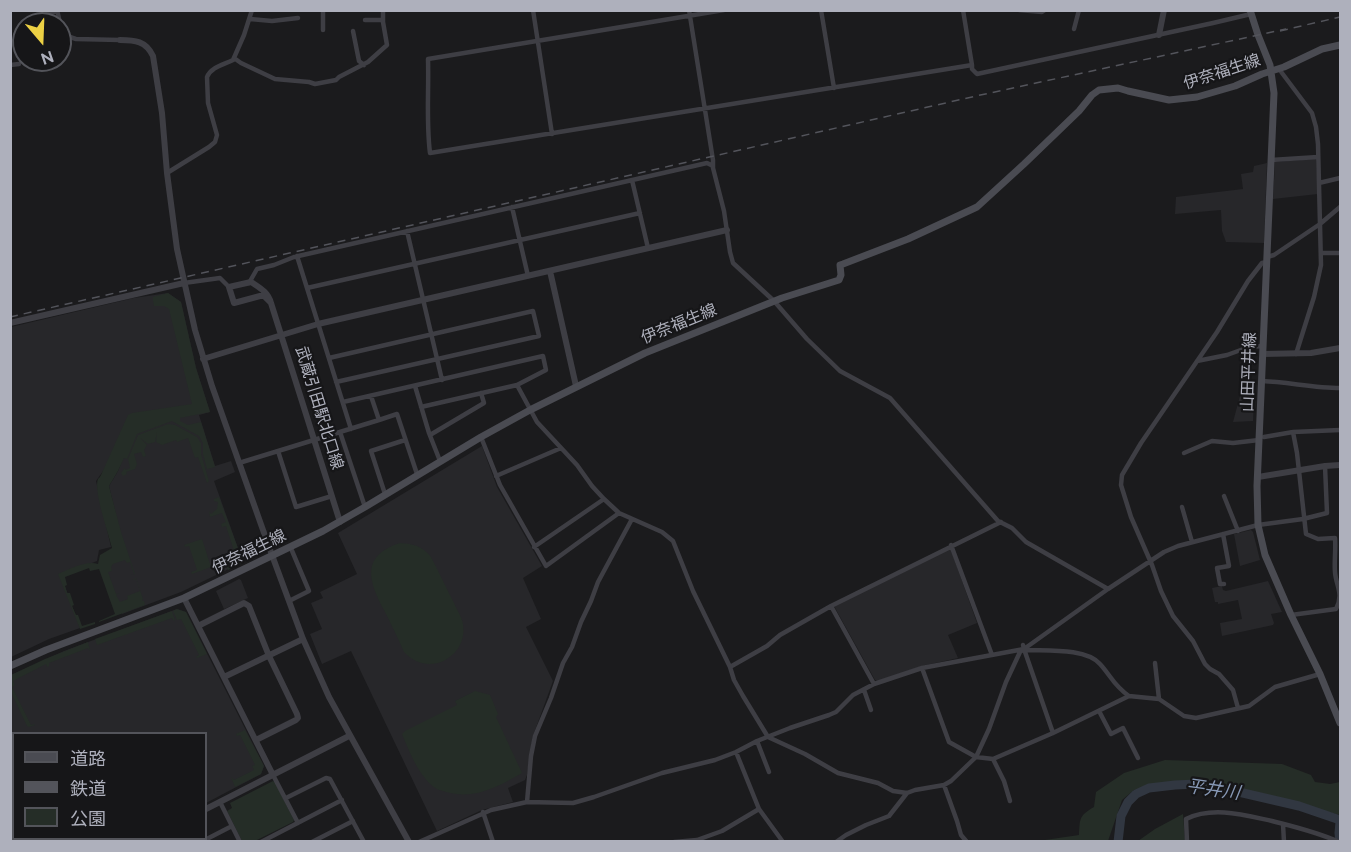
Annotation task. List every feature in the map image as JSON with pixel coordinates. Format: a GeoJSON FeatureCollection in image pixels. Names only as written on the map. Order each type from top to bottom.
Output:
{"type":"FeatureCollection","features":[{"type":"Feature","properties":{"kind":"main road","name":"山田平井線"},"geometry":{"type":"LineString","coordinates":[[1250,12],[1275,70],[1257,501],[1258,525],[1265,555],[1341,723]]}},
{"type":"Feature","properties":{"kind":"main road","name":"伊奈福生線"},"geometry":{"type":"LineString","coordinates":[[10,666],[184,598],[340,522],[480,437],[576,386],[645,353],[808,288],[839,280],[841,278],[840,266],[843,264],[902,241],[977,207],[1099,90],[1115,87],[1155,98],[1183,100],[1211,94],[1300,60],[1314,52],[1341,45]]}},
{"type":"Feature","properties":{"kind":"street"},"geometry":{"type":"LineString","coordinates":[[167,172],[215,142],[217,135],[208,103],[207,77],[210,71],[234,58],[252,10]]}},
{"type":"Feature","properties":{"kind":"street"},"geometry":{"type":"LineString","coordinates":[[322,10],[323,30]]}},
{"type":"Feature","properties":{"kind":"street"},"geometry":{"type":"LineString","coordinates":[[234,58],[275,79],[315,84],[336,80],[368,62],[387,45],[383,10]]}},
{"type":"Feature","properties":{"kind":"street"},"geometry":{"type":"LineString","coordinates":[[533,10],[552,134]]}},
{"type":"Feature","properties":{"kind":"street"},"geometry":{"type":"LineString","coordinates":[[724,10],[689,13],[428,59],[427,124],[430,153],[972,66]]}},
{"type":"Feature","properties":{"kind":"street"},"geometry":{"type":"LineString","coordinates":[[821,10],[834,88]]}},
{"type":"Feature","properties":{"kind":"street"},"geometry":{"type":"LineString","coordinates":[[963,10],[972,69],[977,74],[1213,24],[1250,12]]}},
{"type":"Feature","properties":{"kind":"street"},"geometry":{"type":"LineString","coordinates":[[1019,10],[1042,12],[1045,10]]}},
{"type":"Feature","properties":{"kind":"street"},"geometry":{"type":"LineString","coordinates":[[1074,29],[1079,10]]}},
{"type":"Feature","properties":{"kind":"street"},"geometry":{"type":"LineString","coordinates":[[1160,35],[1164,10]]}},
{"type":"Feature","properties":{"kind":"street"},"geometry":{"type":"LineString","coordinates":[[57,11],[62,30],[70,37],[141,42],[153,56],[162,113],[177,249],[203,359],[303,639],[349,736],[409,842]]}},
{"type":"Feature","properties":{"kind":"street"},"geometry":{"type":"LineString","coordinates":[[689,13],[713,160],[712,166],[734,263],[774,301],[807,339],[840,371],[890,398],[1000,522],[1012,528],[1026,542],[1108,589]]}},
{"type":"Feature","properties":{"kind":"street"},"geometry":{"type":"LineString","coordinates":[[250,19],[272,21],[298,18]]}},
{"type":"Feature","properties":{"kind":"street"},"geometry":{"type":"LineString","coordinates":[[365,20],[383,20]]}},
{"type":"Feature","properties":{"kind":"street"},"geometry":{"type":"LineString","coordinates":[[353,31],[359,61],[364,64]]}},
{"type":"Feature","properties":{"kind":"street"},"geometry":{"type":"LineString","coordinates":[[1275,70],[1312,113],[1316,128],[1321,253],[1319,277],[1296,354]]}},
{"type":"Feature","properties":{"kind":"street"},"geometry":{"type":"LineString","coordinates":[[1271,160],[1318,157]]}},
{"type":"Feature","properties":{"kind":"street"},"geometry":{"type":"LineString","coordinates":[[249,283],[257,269],[297,256],[707,163],[712,166]]}},
{"type":"Feature","properties":{"kind":"street"},"geometry":{"type":"LineString","coordinates":[[1319,183],[1341,178]]}},
{"type":"Feature","properties":{"kind":"street"},"geometry":{"type":"LineString","coordinates":[[632,180],[648,248]]}},
{"type":"Feature","properties":{"kind":"street"},"geometry":{"type":"LineString","coordinates":[[512,207],[528,276]]}},
{"type":"Feature","properties":{"kind":"street"},"geometry":{"type":"LineString","coordinates":[[1239,708],[1233,690],[1220,674],[1205,664],[1193,641],[1173,616],[1125,500],[1121,485],[1122,475],[1262,263],[1341,207]]}},
{"type":"Feature","properties":{"kind":"street"},"geometry":{"type":"LineString","coordinates":[[307,288],[640,213]]}},
{"type":"Feature","properties":{"kind":"street"},"geometry":{"type":"LineString","coordinates":[[203,359],[318,324],[727,230]]}},
{"type":"Feature","properties":{"kind":"street"},"geometry":{"type":"LineString","coordinates":[[407,231],[442,380]]}},
{"type":"Feature","properties":{"kind":"street"},"geometry":{"type":"LineString","coordinates":[[1321,253],[1341,253]]}},
{"type":"Feature","properties":{"kind":"street"},"geometry":{"type":"LineString","coordinates":[[297,256],[351,429]]}},
{"type":"Feature","properties":{"kind":"street"},"geometry":{"type":"LineString","coordinates":[[550,270],[576,386]]}},
{"type":"Feature","properties":{"kind":"street"},"geometry":{"type":"LineString","coordinates":[[10,323],[184,283],[220,278],[229,287],[234,303],[260,296],[264,296],[272,303]]}},
{"type":"Feature","properties":{"kind":"street"},"geometry":{"type":"LineString","coordinates":[[229,287],[251,282],[267,294],[272,303]]}},
{"type":"Feature","properties":{"kind":"street","name":"武蔵引田駅北口線"},"geometry":{"type":"LineString","coordinates":[[272,303],[340,522]]}},
{"type":"Feature","properties":{"kind":"street"},"geometry":{"type":"LineString","coordinates":[[329,358],[533,311],[538,336],[336,382]]}},
{"type":"Feature","properties":{"kind":"street"},"geometry":{"type":"LineString","coordinates":[[1197,361],[1227,356],[1249,347],[1263,346]]}},
{"type":"Feature","properties":{"kind":"street"},"geometry":{"type":"LineString","coordinates":[[1263,354],[1311,353],[1341,348]]}},
{"type":"Feature","properties":{"kind":"street"},"geometry":{"type":"LineString","coordinates":[[343,402],[543,356],[546,370],[517,385],[421,407]]}},
{"type":"Feature","properties":{"kind":"street"},"geometry":{"type":"LineString","coordinates":[[1262,381],[1341,388]]}},
{"type":"Feature","properties":{"kind":"street"},"geometry":{"type":"LineString","coordinates":[[517,385],[537,422],[578,465],[604,499],[619,513],[662,532],[673,541],[693,591],[743,696],[768,737],[805,754],[838,773],[878,783],[893,791],[907,793],[944,785],[976,757],[1007,679],[1023,647]]}},
{"type":"Feature","properties":{"kind":"street"},"geometry":{"type":"LineString","coordinates":[[415,386],[440,461]]}},
{"type":"Feature","properties":{"kind":"street"},"geometry":{"type":"LineString","coordinates":[[430,435],[484,403],[481,393]]}},
{"type":"Feature","properties":{"kind":"street"},"geometry":{"type":"LineString","coordinates":[[371,396],[379,420]]}},
{"type":"Feature","properties":{"kind":"street"},"geometry":{"type":"LineString","coordinates":[[239,463],[397,414],[417,474]]}},
{"type":"Feature","properties":{"kind":"street"},"geometry":{"type":"LineString","coordinates":[[1184,453],[1212,441],[1233,443],[1293,432],[1341,430]]}},
{"type":"Feature","properties":{"kind":"street"},"geometry":{"type":"LineString","coordinates":[[340,432],[365,507]]}},
{"type":"Feature","properties":{"kind":"street"},"geometry":{"type":"LineString","coordinates":[[1291,615],[1336,609],[1340,589],[1335,574],[1335,538],[1318,539],[1306,534],[1293,432]]}},
{"type":"Feature","properties":{"kind":"street"},"geometry":{"type":"LineString","coordinates":[[480,437],[496,476],[546,566],[619,513]]}},
{"type":"Feature","properties":{"kind":"street"},"geometry":{"type":"LineString","coordinates":[[385,494],[370,451],[405,440]]}},
{"type":"Feature","properties":{"kind":"street"},"geometry":{"type":"LineString","coordinates":[[496,476],[561,448]]}},
{"type":"Feature","properties":{"kind":"street"},"geometry":{"type":"LineString","coordinates":[[278,451],[296,507],[332,496]]}},
{"type":"Feature","properties":{"kind":"street"},"geometry":{"type":"LineString","coordinates":[[1258,477],[1341,465]]}},
{"type":"Feature","properties":{"kind":"street"},"geometry":{"type":"LineString","coordinates":[[419,842],[483,812],[527,802],[573,803],[662,773],[715,759],[836,712],[853,695],[874,684],[922,668],[1023,647],[1164,552],[1192,542],[1258,525],[1304,519],[1327,513],[1325,466]]}},
{"type":"Feature","properties":{"kind":"street"},"geometry":{"type":"LineString","coordinates":[[1224,496],[1238,531]]}},
{"type":"Feature","properties":{"kind":"street"},"geometry":{"type":"LineString","coordinates":[[534,547],[604,499]]}},
{"type":"Feature","properties":{"kind":"street"},"geometry":{"type":"LineString","coordinates":[[1182,507],[1192,542]]}},
{"type":"Feature","properties":{"kind":"street"},"geometry":{"type":"LineString","coordinates":[[527,802],[535,736],[598,582],[632,519]]}},
{"type":"Feature","properties":{"kind":"street"},"geometry":{"type":"LineString","coordinates":[[730,667],[831,606],[1000,522]]}},
{"type":"Feature","properties":{"kind":"street"},"geometry":{"type":"LineString","coordinates":[[1223,534],[1229,566],[1217,568],[1220,584],[1224,584]]}},
{"type":"Feature","properties":{"kind":"street"},"geometry":{"type":"LineString","coordinates":[[951,545],[992,655]]}},
{"type":"Feature","properties":{"kind":"street"},"geometry":{"type":"LineString","coordinates":[[289,601],[309,591],[290,546]]}},
{"type":"Feature","properties":{"kind":"street"},"geometry":{"type":"LineString","coordinates":[[184,598],[298,823]]}},
{"type":"Feature","properties":{"kind":"street"},"geometry":{"type":"LineString","coordinates":[[198,626],[244,603],[249,606],[298,718],[256,740]]}},
{"type":"Feature","properties":{"kind":"street"},"geometry":{"type":"LineString","coordinates":[[831,606],[874,684]]}},
{"type":"Feature","properties":{"kind":"street"},"geometry":{"type":"LineString","coordinates":[[224,677],[303,639]]}},
{"type":"Feature","properties":{"kind":"street"},"geometry":{"type":"LineString","coordinates":[[1023,647],[1027,650],[1074,652],[1090,657],[1102,666],[1115,686],[1129,696],[1159,699],[1188,717],[1203,716],[1254,704],[1275,687],[1320,674]]}},
{"type":"Feature","properties":{"kind":"street"},"geometry":{"type":"LineString","coordinates":[[1023,647],[1053,733]]}},
{"type":"Feature","properties":{"kind":"street"},"geometry":{"type":"LineString","coordinates":[[1155,663],[1159,699]]}},
{"type":"Feature","properties":{"kind":"street"},"geometry":{"type":"LineString","coordinates":[[922,668],[949,742],[976,757],[993,759],[1129,696]]}},
{"type":"Feature","properties":{"kind":"street"},"geometry":{"type":"LineString","coordinates":[[864,690],[871,710]]}},
{"type":"Feature","properties":{"kind":"street"},"geometry":{"type":"LineString","coordinates":[[1099,711],[1111,734],[1123,728],[1138,758]]}},
{"type":"Feature","properties":{"kind":"street"},"geometry":{"type":"LineString","coordinates":[[207,808],[349,736]]}},
{"type":"Feature","properties":{"kind":"street"},"geometry":{"type":"LineString","coordinates":[[758,741],[769,772]]}},
{"type":"Feature","properties":{"kind":"street"},"geometry":{"type":"LineString","coordinates":[[736,752],[759,809],[783,842]]}},
{"type":"Feature","properties":{"kind":"street"},"geometry":{"type":"LineString","coordinates":[[993,759],[1004,781],[1010,801]]}},
{"type":"Feature","properties":{"kind":"street"},"geometry":{"type":"LineString","coordinates":[[286,798],[326,778],[330,779],[364,841]]}},
{"type":"Feature","properties":{"kind":"street"},"geometry":{"type":"LineString","coordinates":[[944,785],[961,835],[968,842]]}},
{"type":"Feature","properties":{"kind":"street"},"geometry":{"type":"LineString","coordinates":[[836,842],[866,825],[889,816],[907,793]]}},
{"type":"Feature","properties":{"kind":"street"},"geometry":{"type":"LineString","coordinates":[[261,842],[273,839],[342,800]]}},
{"type":"Feature","properties":{"kind":"street"},"geometry":{"type":"LineString","coordinates":[[220,802],[240,842]]}},
{"type":"Feature","properties":{"kind":"street"},"geometry":{"type":"LineString","coordinates":[[674,842],[697,840],[722,831],[759,809]]}},
{"type":"Feature","properties":{"kind":"street"},"geometry":{"type":"LineString","coordinates":[[483,812],[493,842]]}},
{"type":"Feature","properties":{"kind":"street"},"geometry":{"type":"LineString","coordinates":[[1187,842],[1186,819],[1200,814],[1226,812],[1320,833],[1339,842]]}},
{"type":"Feature","properties":{"kind":"street"},"geometry":{"type":"LineString","coordinates":[[312,842],[353,821]]}},
{"type":"Feature","properties":{"kind":"street"},"geometry":{"type":"LineString","coordinates":[[1283,824],[1284,842]]}},
{"type":"Feature","properties":{"kind":"street"},"geometry":{"type":"LineString","coordinates":[[207,839],[232,826]]}},
{"type":"Feature","properties":{"kind":"shaded area"},"geometry":{"type":"Polygon","coordinates":[[[1315,159],[1318,194],[1273,199],[1275,162],[1315,159]]]}},
{"type":"Feature","properties":{"kind":"shaded area"},"geometry":{"type":"Polygon","coordinates":[[[1267,163],[1264,243],[1226,242],[1222,231],[1221,210],[1175,214],[1176,197],[1243,189],[1241,174],[1253,172],[1254,166],[1267,163]]]}},
{"type":"Feature","properties":{"kind":"shaded area"},"geometry":{"type":"Polygon","coordinates":[[[168,293],[181,302],[196,368],[210,412],[199,415],[215,466],[231,461],[235,472],[214,481],[243,562],[181,592],[122,614],[107,572],[113,559],[116,515],[109,486],[118,471],[138,422],[96,481],[111,547],[99,550],[97,561],[61,575],[80,628],[49,639],[11,657],[11,327],[134,298],[168,293]]]}},
{"type":"Feature","properties":{"kind":"shaded area"},"geometry":{"type":"Polygon","coordinates":[[[1244,381],[1255,381],[1253,421],[1233,422],[1244,381]]]}},
{"type":"Feature","properties":{"kind":"shaded area"},"geometry":{"type":"Polygon","coordinates":[[[482,446],[497,487],[542,566],[523,578],[541,619],[526,627],[553,681],[533,736],[525,780],[508,788],[513,802],[482,810],[437,831],[351,651],[322,664],[310,634],[322,629],[311,603],[323,598],[320,592],[357,574],[338,533],[482,446]]]}},
{"type":"Feature","properties":{"kind":"shaded area"},"geometry":{"type":"Polygon","coordinates":[[[1251,530],[1260,560],[1240,566],[1234,534],[1251,530]]]}},
{"type":"Feature","properties":{"kind":"shaded area"},"geometry":{"type":"Polygon","coordinates":[[[949,549],[977,623],[948,635],[958,658],[875,680],[834,606],[949,549]]]}},
{"type":"Feature","properties":{"kind":"shaded area"},"geometry":{"type":"Polygon","coordinates":[[[239,579],[248,598],[224,609],[216,591],[239,579]]]}},
{"type":"Feature","properties":{"kind":"shaded area"},"geometry":{"type":"Polygon","coordinates":[[[1268,581],[1282,612],[1271,614],[1273,625],[1222,636],[1220,623],[1242,619],[1238,600],[1218,604],[1215,602],[1212,588],[1222,586],[1226,591],[1268,581]]]}},
{"type":"Feature","properties":{"kind":"shaded area"},"geometry":{"type":"Polygon","coordinates":[[[177,609],[186,612],[264,766],[261,774],[207,802],[207,732],[12,732],[12,840],[133,840],[129,842],[11,842],[11,675],[64,651],[177,609]]]}},
{"type":"Feature","properties":{"kind":"green space"},"geometry":{"type":"Polygon","coordinates":[[[168,293],[181,302],[196,368],[210,412],[180,418],[180,421],[188,425],[201,422],[215,467],[207,469],[203,443],[199,436],[172,421],[137,434],[127,459],[124,458],[109,486],[135,574],[131,575],[134,574],[130,562],[127,563],[125,560],[113,564],[112,571],[108,572],[116,594],[120,593],[116,595],[120,602],[128,599],[127,596],[140,591],[136,579],[132,580],[136,578],[145,605],[99,622],[115,614],[99,569],[90,571],[89,568],[65,577],[67,593],[70,593],[74,605],[72,606],[82,626],[95,622],[95,624],[80,629],[58,574],[83,564],[98,564],[100,555],[112,548],[99,502],[97,485],[128,415],[192,404],[169,309],[164,306],[154,306],[153,297],[168,293]]]}},
{"type":"Feature","properties":{"kind":"green space"},"geometry":{"type":"Polygon","coordinates":[[[168,424],[175,425],[197,437],[201,443],[201,454],[209,481],[207,483],[198,457],[195,458],[188,438],[162,445],[156,442],[157,432],[155,442],[148,444],[140,438],[147,445],[144,450],[146,456],[143,457],[141,452],[134,454],[137,464],[135,469],[126,472],[127,474],[123,476],[121,473],[125,468],[126,470],[130,468],[128,459],[138,435],[168,424]]]}},
{"type":"Feature","properties":{"kind":"green space"},"geometry":{"type":"Polygon","coordinates":[[[219,497],[243,562],[228,570],[223,556],[226,554],[228,558],[232,557],[231,553],[234,551],[226,526],[222,527],[221,524],[226,522],[222,513],[210,517],[209,511],[211,514],[217,509],[218,502],[214,499],[219,497]]]}},
{"type":"Feature","properties":{"kind":"green space"},"geometry":{"type":"Polygon","coordinates":[[[202,539],[211,567],[192,574],[191,572],[197,570],[189,546],[184,545],[202,539]]]}},
{"type":"Feature","properties":{"kind":"green space"},"geometry":{"type":"Polygon","coordinates":[[[400,543],[417,546],[431,557],[462,621],[461,643],[444,661],[428,664],[404,652],[375,589],[371,570],[373,562],[387,548],[400,543]]]}},
{"type":"Feature","properties":{"kind":"green space"},"geometry":{"type":"Polygon","coordinates":[[[177,609],[186,612],[207,654],[196,657],[199,655],[181,619],[177,620],[173,611],[177,609]]]}},
{"type":"Feature","properties":{"kind":"green space"},"geometry":{"type":"Polygon","coordinates":[[[172,611],[174,621],[172,618],[97,645],[95,639],[172,611]]]}},
{"type":"Feature","properties":{"kind":"green space"},"geometry":{"type":"Polygon","coordinates":[[[88,642],[90,651],[88,648],[49,663],[47,667],[46,664],[13,681],[15,685],[12,687],[31,725],[35,725],[27,726],[11,692],[11,675],[88,642]]]}},
{"type":"Feature","properties":{"kind":"green space"},"geometry":{"type":"Polygon","coordinates":[[[475,691],[490,695],[498,714],[496,717],[522,773],[486,791],[466,794],[446,792],[425,779],[402,734],[457,705],[455,701],[475,691]]]}},
{"type":"Feature","properties":{"kind":"green space"},"geometry":{"type":"Polygon","coordinates":[[[245,730],[264,766],[261,774],[235,787],[231,777],[234,780],[254,770],[252,766],[255,765],[240,735],[236,734],[245,730]]]}},
{"type":"Feature","properties":{"kind":"green space"},"geometry":{"type":"Polygon","coordinates":[[[1165,760],[1282,764],[1311,775],[1315,782],[1330,784],[1340,782],[1340,815],[1211,780],[1134,790],[1122,800],[1108,841],[1038,841],[1079,835],[1081,818],[1094,807],[1096,792],[1124,773],[1165,760]]]}},
{"type":"Feature","properties":{"kind":"green space"},"geometry":{"type":"Polygon","coordinates":[[[273,781],[293,822],[255,841],[242,841],[227,811],[232,808],[230,803],[273,781]]]}},
{"type":"Feature","properties":{"kind":"green space"},"geometry":{"type":"Polygon","coordinates":[[[1183,814],[1185,841],[1138,841],[1155,829],[1183,814]]]}},
{"type":"Feature","properties":{"kind":"waterway","name":"平井川"},"geometry":{"type":"LineString","coordinates":[[1118,842],[1121,816],[1128,802],[1136,794],[1149,788],[1175,785],[1196,784],[1230,790],[1299,806],[1340,820]]}},
{"type":"Feature","properties":{"kind":"waterway"},"geometry":{"type":"LineString","coordinates":[[1340,822],[1340,842]]}},
{"type":"Feature","properties":{"kind":"railway"},"geometry":{"type":"LineString","coordinates":[[1280,31],[1340,17]]}},
{"type":"Feature","properties":{"kind":"railway"},"geometry":{"type":"LineString","coordinates":[[10,317],[976,96],[1286,29]]}}]}
